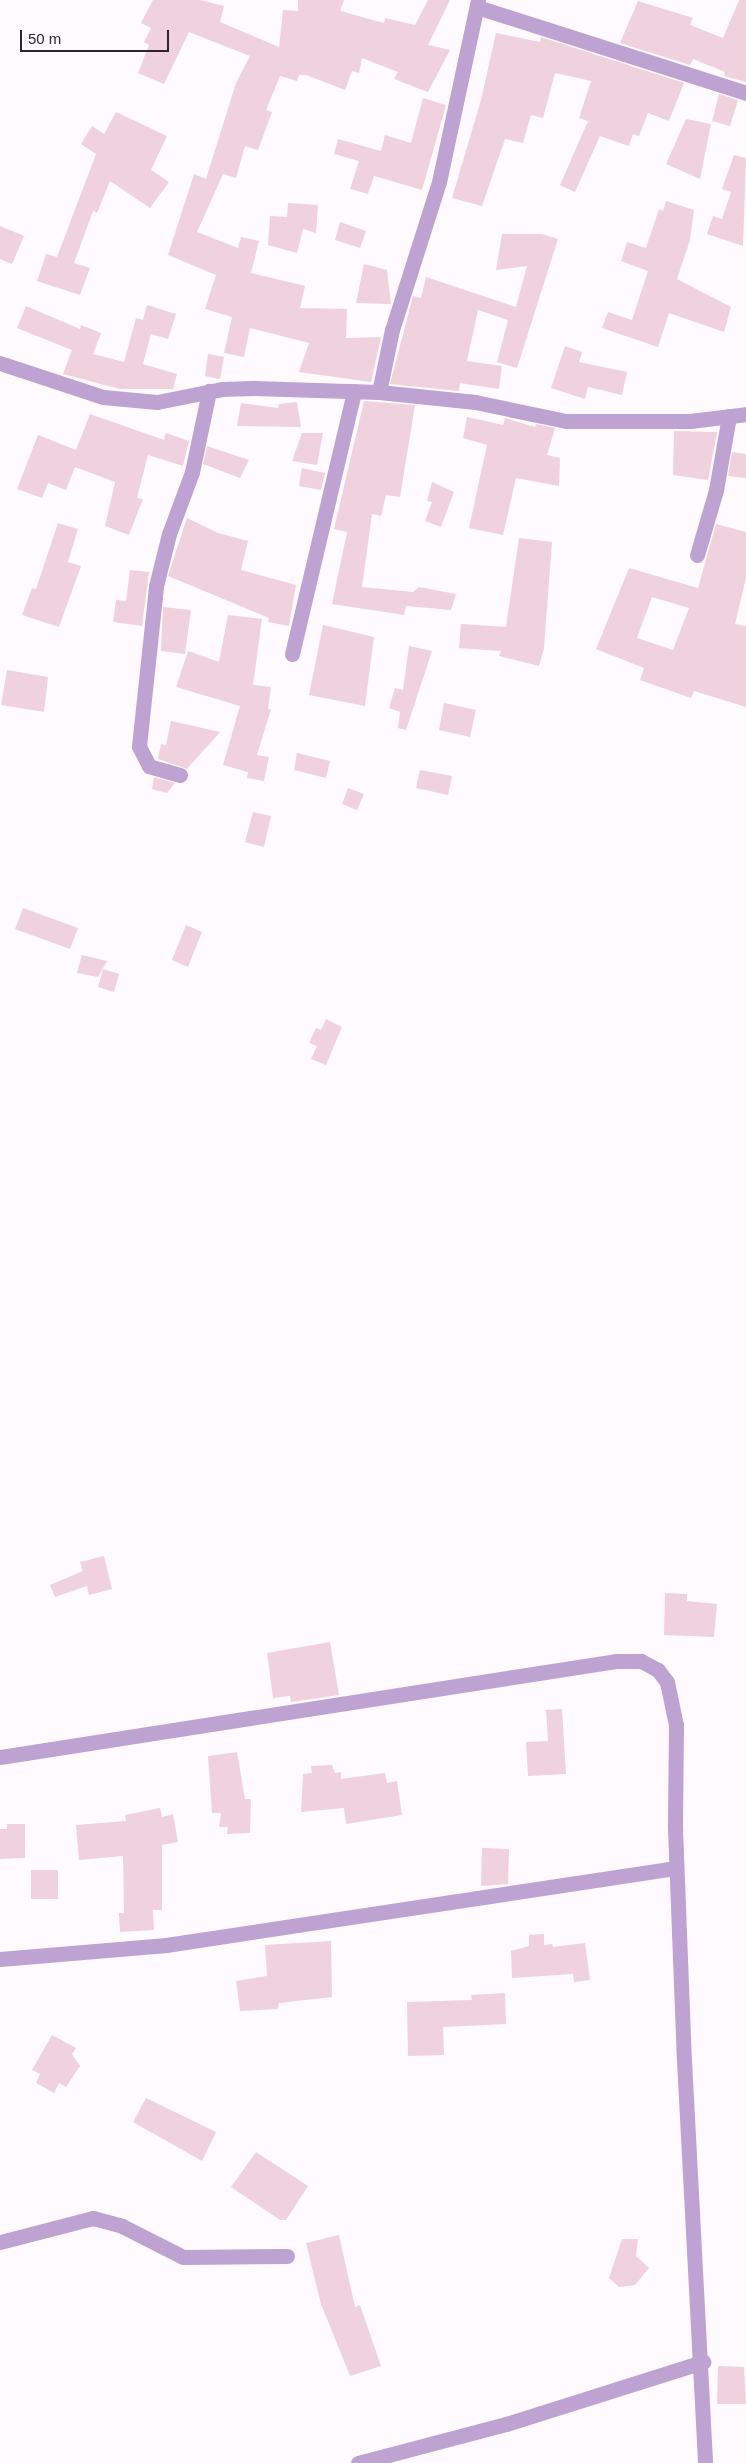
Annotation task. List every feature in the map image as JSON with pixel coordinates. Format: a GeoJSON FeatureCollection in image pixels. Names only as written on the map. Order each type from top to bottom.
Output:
{"type":"FeatureCollection","features":[{"type":"Feature","properties":{"kind":"street"},"geometry":{"type":"LineString","coordinates":[[379,392],[392,330],[439,182],[477,3],[746,93]]}},
{"type":"Feature","properties":{"kind":"street"},"geometry":{"type":"LineString","coordinates":[[0,363],[103,397],[157,402],[209,391],[354,391],[475,402],[566,421],[690,421],[746,414]]}},
{"type":"Feature","properties":{"kind":"street"},"geometry":{"type":"LineString","coordinates":[[180,775],[149,766],[139,746],[156,586],[169,534],[192,472],[209,391]]}},
{"type":"Feature","properties":{"kind":"street"},"geometry":{"type":"LineString","coordinates":[[292,654],[354,391]]}},
{"type":"Feature","properties":{"kind":"street"},"geometry":{"type":"LineString","coordinates":[[697,555],[716,490],[729,416]]}},
{"type":"Feature","properties":{"kind":"street"},"geometry":{"type":"LineString","coordinates":[[0,1757],[641,1660],[658,1670],[667,1682],[676,1725],[676,1868],[703,2362],[706,2463]]}},
{"type":"Feature","properties":{"kind":"street"},"geometry":{"type":"LineString","coordinates":[[0,1959],[166,1944],[676,1868]]}},
{"type":"Feature","properties":{"kind":"street"},"geometry":{"type":"LineString","coordinates":[[0,2242],[92,2218],[122,2226],[183,2257],[287,2256]]}},
{"type":"Feature","properties":{"kind":"street"},"geometry":{"type":"LineString","coordinates":[[358,2463],[506,2424],[703,2362]]}},
{"type":"Feature","properties":{"kind":"building"},"geometry":{"type":"Polygon","coordinates":[[[153,0],[200,0],[224,6],[220,22],[279,47],[283,10],[298,11],[298,0],[344,0],[340,11],[384,23],[385,18],[415,25],[428,0],[450,0],[428,45],[450,50],[428,92],[394,79],[398,72],[362,58],[359,73],[352,71],[345,90],[306,75],[299,75],[297,81],[280,76],[266,110],[272,112],[258,150],[245,146],[236,178],[223,174],[197,232],[238,248],[241,237],[259,241],[251,273],[305,286],[300,308],[347,309],[346,338],[381,337],[371,382],[299,372],[309,343],[250,328],[244,357],[224,353],[232,317],[205,309],[216,275],[168,255],[194,174],[206,179],[236,83],[250,56],[189,32],[164,84],[138,73],[149,45],[144,42],[151,28],[141,23],[153,0]]]}},
{"type":"Feature","properties":{"kind":"building"},"geometry":{"type":"Polygon","coordinates":[[[739,0],[746,0],[746,82],[724,76],[725,72],[693,59],[690,65],[620,43],[638,1],[693,18],[690,25],[723,38],[739,0]]]}},
{"type":"Feature","properties":{"kind":"building"},"geometry":{"type":"Polygon","coordinates":[[[496,33],[540,42],[541,37],[684,83],[669,121],[648,113],[639,136],[633,134],[629,146],[600,136],[575,192],[560,185],[588,121],[579,118],[591,81],[555,73],[543,118],[531,115],[523,143],[505,139],[482,206],[452,198],[481,100],[496,33]]]}},
{"type":"Feature","properties":{"kind":"building"},"geometry":{"type":"Polygon","coordinates":[[[719,94],[738,100],[730,126],[712,121],[719,94]]]}},
{"type":"Feature","properties":{"kind":"building"},"geometry":{"type":"Polygon","coordinates":[[[423,98],[446,105],[422,190],[374,176],[368,194],[350,189],[359,161],[334,154],[338,139],[381,151],[385,135],[411,143],[423,98]]]}},
{"type":"Feature","properties":{"kind":"building"},"geometry":{"type":"Polygon","coordinates":[[[116,112],[167,136],[151,170],[169,182],[150,208],[110,181],[97,213],[93,211],[74,263],[90,268],[80,295],[37,281],[46,254],[57,257],[96,154],[81,144],[92,126],[104,134],[116,112]]]}},
{"type":"Feature","properties":{"kind":"building"},"geometry":{"type":"Polygon","coordinates":[[[686,119],[711,124],[700,179],[666,164],[686,119]]]}},
{"type":"Feature","properties":{"kind":"building"},"geometry":{"type":"Polygon","coordinates":[[[734,155],[746,158],[743,246],[707,234],[713,216],[722,219],[731,192],[722,189],[734,155]]]}},
{"type":"Feature","properties":{"kind":"building"},"geometry":{"type":"Polygon","coordinates":[[[666,201],[694,210],[690,240],[677,279],[731,307],[724,332],[669,313],[658,347],[602,328],[608,312],[632,320],[648,271],[621,261],[627,242],[646,248],[659,209],[663,211],[666,201]]]}},
{"type":"Feature","properties":{"kind":"building"},"geometry":{"type":"Polygon","coordinates":[[[288,203],[318,205],[316,233],[303,229],[297,253],[268,245],[270,216],[287,217],[288,203]]]}},
{"type":"Feature","properties":{"kind":"building"},"geometry":{"type":"Polygon","coordinates":[[[340,222],[366,231],[360,248],[335,240],[340,222]]]}},
{"type":"Feature","properties":{"kind":"building"},"geometry":{"type":"Polygon","coordinates":[[[0,226],[24,236],[12,264],[0,259],[0,226]]]}},
{"type":"Feature","properties":{"kind":"building"},"geometry":{"type":"Polygon","coordinates":[[[502,234],[542,234],[558,239],[517,368],[497,362],[508,320],[478,310],[467,361],[502,366],[499,389],[460,383],[459,391],[390,384],[413,296],[421,298],[426,277],[516,307],[527,266],[496,270],[502,234]]]}},
{"type":"Feature","properties":{"kind":"building"},"geometry":{"type":"Polygon","coordinates":[[[364,264],[387,270],[391,304],[356,303],[364,264]]]}},
{"type":"Feature","properties":{"kind":"building"},"geometry":{"type":"Polygon","coordinates":[[[147,305],[176,314],[168,339],[151,334],[143,364],[177,374],[173,389],[120,389],[63,374],[72,350],[17,328],[26,306],[80,329],[81,325],[101,333],[93,354],[124,362],[136,318],[143,320],[147,305]]]}},
{"type":"Feature","properties":{"kind":"building"},"geometry":{"type":"Polygon","coordinates":[[[565,346],[582,352],[579,362],[627,372],[622,395],[588,387],[585,399],[551,388],[565,346]]]}},
{"type":"Feature","properties":{"kind":"building"},"geometry":{"type":"Polygon","coordinates":[[[208,354],[224,357],[220,379],[205,376],[208,354]]]}},
{"type":"Feature","properties":{"kind":"building"},"geometry":{"type":"Polygon","coordinates":[[[364,401],[415,405],[400,497],[386,495],[381,516],[372,514],[362,587],[413,592],[419,587],[456,594],[451,610],[406,606],[404,615],[332,604],[347,532],[334,529],[364,401]]]}},
{"type":"Feature","properties":{"kind":"building"},"geometry":{"type":"Polygon","coordinates":[[[297,402],[301,427],[237,426],[241,403],[278,408],[279,404],[297,402]]]}},
{"type":"Feature","properties":{"kind":"building"},"geometry":{"type":"Polygon","coordinates":[[[90,414],[164,440],[166,433],[189,441],[183,466],[148,455],[137,498],[143,499],[129,535],[105,526],[115,482],[75,467],[66,490],[48,483],[42,498],[17,489],[38,435],[76,450],[90,414]]]}},
{"type":"Feature","properties":{"kind":"building"},"geometry":{"type":"Polygon","coordinates":[[[467,417],[503,425],[505,418],[535,427],[536,424],[555,428],[547,455],[560,458],[559,486],[516,478],[503,535],[469,528],[487,445],[463,438],[467,417]]]}},
{"type":"Feature","properties":{"kind":"building"},"geometry":{"type":"Polygon","coordinates":[[[674,431],[717,432],[708,480],[673,475],[674,431]]]}},
{"type":"Feature","properties":{"kind":"building"},"geometry":{"type":"Polygon","coordinates":[[[302,433],[323,433],[317,465],[292,461],[302,433]]]}},
{"type":"Feature","properties":{"kind":"building"},"geometry":{"type":"Polygon","coordinates":[[[207,446],[249,460],[240,478],[203,464],[207,446]]]}},
{"type":"Feature","properties":{"kind":"building"},"geometry":{"type":"Polygon","coordinates":[[[732,452],[746,454],[746,478],[728,476],[732,452]]]}},
{"type":"Feature","properties":{"kind":"building"},"geometry":{"type":"Polygon","coordinates":[[[302,468],[325,473],[321,490],[299,486],[302,468]]]}},
{"type":"Feature","properties":{"kind":"building"},"geometry":{"type":"Polygon","coordinates":[[[432,482],[454,492],[441,527],[425,521],[432,502],[427,501],[432,482]]]}},
{"type":"Feature","properties":{"kind":"building"},"geometry":{"type":"Polygon","coordinates":[[[187,518],[218,533],[248,541],[241,570],[296,585],[289,626],[268,622],[269,618],[168,576],[187,518]]]}},
{"type":"Feature","properties":{"kind":"building"},"geometry":{"type":"Polygon","coordinates":[[[58,523],[78,529],[68,562],[81,566],[59,627],[22,615],[32,588],[36,589],[58,523]]]}},
{"type":"Feature","properties":{"kind":"building"},"geometry":{"type":"Polygon","coordinates":[[[716,524],[746,532],[746,578],[735,624],[746,626],[746,707],[694,691],[691,698],[640,680],[644,668],[596,649],[629,568],[698,588],[716,524]],[[652,597],[637,638],[673,650],[689,608],[652,597]]]}},
{"type":"Feature","properties":{"kind":"building"},"geometry":{"type":"Polygon","coordinates":[[[519,538],[552,542],[544,648],[539,666],[499,656],[501,651],[459,648],[461,624],[506,627],[519,538]]]}},
{"type":"Feature","properties":{"kind":"building"},"geometry":{"type":"Polygon","coordinates":[[[130,570],[149,572],[142,626],[113,622],[116,600],[126,601],[130,570]]]}},
{"type":"Feature","properties":{"kind":"building"},"geometry":{"type":"Polygon","coordinates":[[[163,607],[191,610],[185,654],[161,651],[163,607]]]}},
{"type":"Feature","properties":{"kind":"building"},"geometry":{"type":"Polygon","coordinates":[[[228,615],[262,619],[253,685],[271,687],[268,709],[271,709],[257,755],[269,757],[264,781],[247,778],[248,772],[223,765],[240,706],[176,687],[188,651],[219,662],[228,615]]]}},
{"type":"Feature","properties":{"kind":"building"},"geometry":{"type":"Polygon","coordinates":[[[323,625],[374,637],[365,706],[309,695],[323,625]]]}},
{"type":"Feature","properties":{"kind":"building"},"geometry":{"type":"Polygon","coordinates":[[[409,646],[432,651],[406,730],[398,728],[400,712],[389,708],[395,688],[403,690],[409,646]]]}},
{"type":"Feature","properties":{"kind":"building"},"geometry":{"type":"Polygon","coordinates":[[[7,670],[48,677],[44,712],[1,705],[7,670]]]}},
{"type":"Feature","properties":{"kind":"building"},"geometry":{"type":"Polygon","coordinates":[[[444,703],[476,710],[470,737],[439,730],[444,703]]]}},
{"type":"Feature","properties":{"kind":"building"},"geometry":{"type":"Polygon","coordinates":[[[171,721],[220,732],[187,769],[158,759],[161,744],[166,745],[171,721]]]}},
{"type":"Feature","properties":{"kind":"building"},"geometry":{"type":"Polygon","coordinates":[[[297,753],[330,761],[326,778],[294,770],[297,753]]]}},
{"type":"Feature","properties":{"kind":"building"},"geometry":{"type":"Polygon","coordinates":[[[420,770],[452,776],[448,795],[416,788],[420,770]]]}},
{"type":"Feature","properties":{"kind":"building"},"geometry":{"type":"Polygon","coordinates":[[[154,777],[175,783],[167,793],[152,789],[154,777]]]}},
{"type":"Feature","properties":{"kind":"building"},"geometry":{"type":"Polygon","coordinates":[[[348,788],[364,794],[357,810],[342,804],[348,788]]]}},
{"type":"Feature","properties":{"kind":"building"},"geometry":{"type":"Polygon","coordinates":[[[253,812],[271,816],[264,847],[245,842],[253,812]]]}},
{"type":"Feature","properties":{"kind":"building"},"geometry":{"type":"Polygon","coordinates":[[[23,908],[78,928],[70,949],[15,929],[23,908]]]}},
{"type":"Feature","properties":{"kind":"building"},"geometry":{"type":"Polygon","coordinates":[[[186,925],[202,932],[188,967],[172,960],[186,925]]]}},
{"type":"Feature","properties":{"kind":"building"},"geometry":{"type":"Polygon","coordinates":[[[82,955],[107,961],[98,977],[77,973],[82,955]]]}},
{"type":"Feature","properties":{"kind":"building"},"geometry":{"type":"Polygon","coordinates":[[[103,969],[119,974],[114,992],[98,987],[103,969]]]}},
{"type":"Feature","properties":{"kind":"building"},"geometry":{"type":"Polygon","coordinates":[[[326,1019],[342,1027],[326,1065],[311,1059],[317,1046],[309,1043],[316,1028],[321,1030],[326,1019]]]}},
{"type":"Feature","properties":{"kind":"building"},"geometry":{"type":"Polygon","coordinates":[[[104,1556],[112,1589],[89,1595],[87,1586],[55,1597],[50,1585],[83,1571],[80,1562],[104,1556]]]}},
{"type":"Feature","properties":{"kind":"building"},"geometry":{"type":"Polygon","coordinates":[[[665,1593],[687,1594],[687,1601],[717,1604],[714,1637],[664,1635],[665,1593]]]}},
{"type":"Feature","properties":{"kind":"building"},"geometry":{"type":"Polygon","coordinates":[[[330,1642],[339,1695],[291,1702],[290,1696],[273,1698],[267,1653],[330,1642]]]}},
{"type":"Feature","properties":{"kind":"building"},"geometry":{"type":"Polygon","coordinates":[[[562,1709],[566,1774],[528,1776],[526,1742],[548,1741],[546,1710],[562,1709]]]}},
{"type":"Feature","properties":{"kind":"building"},"geometry":{"type":"Polygon","coordinates":[[[237,1752],[245,1799],[251,1799],[250,1833],[227,1834],[228,1827],[219,1827],[221,1813],[212,1813],[208,1756],[237,1752]]]}},
{"type":"Feature","properties":{"kind":"building"},"geometry":{"type":"Polygon","coordinates":[[[332,1765],[335,1773],[341,1772],[341,1779],[385,1773],[387,1783],[397,1781],[402,1815],[346,1824],[344,1808],[301,1812],[303,1774],[312,1773],[311,1766],[332,1765]]]}},
{"type":"Feature","properties":{"kind":"building"},"geometry":{"type":"Polygon","coordinates":[[[160,1808],[162,1817],[173,1814],[178,1842],[162,1845],[162,1910],[153,1910],[154,1930],[120,1932],[119,1913],[124,1913],[123,1856],[79,1860],[76,1825],[126,1821],[125,1815],[160,1808]]]}},
{"type":"Feature","properties":{"kind":"building"},"geometry":{"type":"Polygon","coordinates":[[[7,1824],[25,1824],[25,1858],[0,1859],[0,1829],[7,1829],[7,1824]]]}},
{"type":"Feature","properties":{"kind":"building"},"geometry":{"type":"Polygon","coordinates":[[[482,1848],[509,1849],[508,1884],[481,1886],[482,1848]]]}},
{"type":"Feature","properties":{"kind":"building"},"geometry":{"type":"Polygon","coordinates":[[[31,1870],[58,1870],[58,1899],[31,1899],[31,1870]]]}},
{"type":"Feature","properties":{"kind":"building"},"geometry":{"type":"Polygon","coordinates":[[[544,1934],[544,1945],[552,1944],[553,1947],[585,1943],[590,1980],[574,1982],[573,1974],[512,1978],[511,1951],[529,1946],[529,1935],[544,1934]]]}},
{"type":"Feature","properties":{"kind":"building"},"geometry":{"type":"Polygon","coordinates":[[[331,1941],[332,1997],[279,2003],[278,2009],[240,2011],[236,1981],[267,1976],[265,1945],[331,1941]]]}},
{"type":"Feature","properties":{"kind":"building"},"geometry":{"type":"Polygon","coordinates":[[[505,1993],[506,2024],[443,2027],[444,2055],[408,2056],[407,2002],[472,2000],[471,1995],[505,1993]]]}},
{"type":"Feature","properties":{"kind":"building"},"geometry":{"type":"Polygon","coordinates":[[[52,2035],[76,2048],[72,2054],[80,2066],[66,2087],[59,2083],[54,2093],[36,2083],[40,2074],[32,2070],[52,2035]]]}},
{"type":"Feature","properties":{"kind":"building"},"geometry":{"type":"Polygon","coordinates":[[[146,2098],[216,2132],[202,2161],[133,2122],[146,2098]]]}},
{"type":"Feature","properties":{"kind":"building"},"geometry":{"type":"Polygon","coordinates":[[[256,2152],[308,2186],[286,2220],[280,2220],[231,2187],[256,2152]]]}},
{"type":"Feature","properties":{"kind":"building"},"geometry":{"type":"Polygon","coordinates":[[[339,2235],[355,2307],[360,2305],[381,2366],[350,2376],[321,2304],[306,2243],[339,2235]]]}},
{"type":"Feature","properties":{"kind":"building"},"geometry":{"type":"Polygon","coordinates":[[[622,2239],[638,2239],[636,2256],[649,2268],[635,2285],[619,2287],[609,2278],[622,2239]]]}},
{"type":"Feature","properties":{"kind":"building"},"geometry":{"type":"Polygon","coordinates":[[[718,2366],[744,2367],[746,2404],[717,2404],[718,2366]]]}}]}
